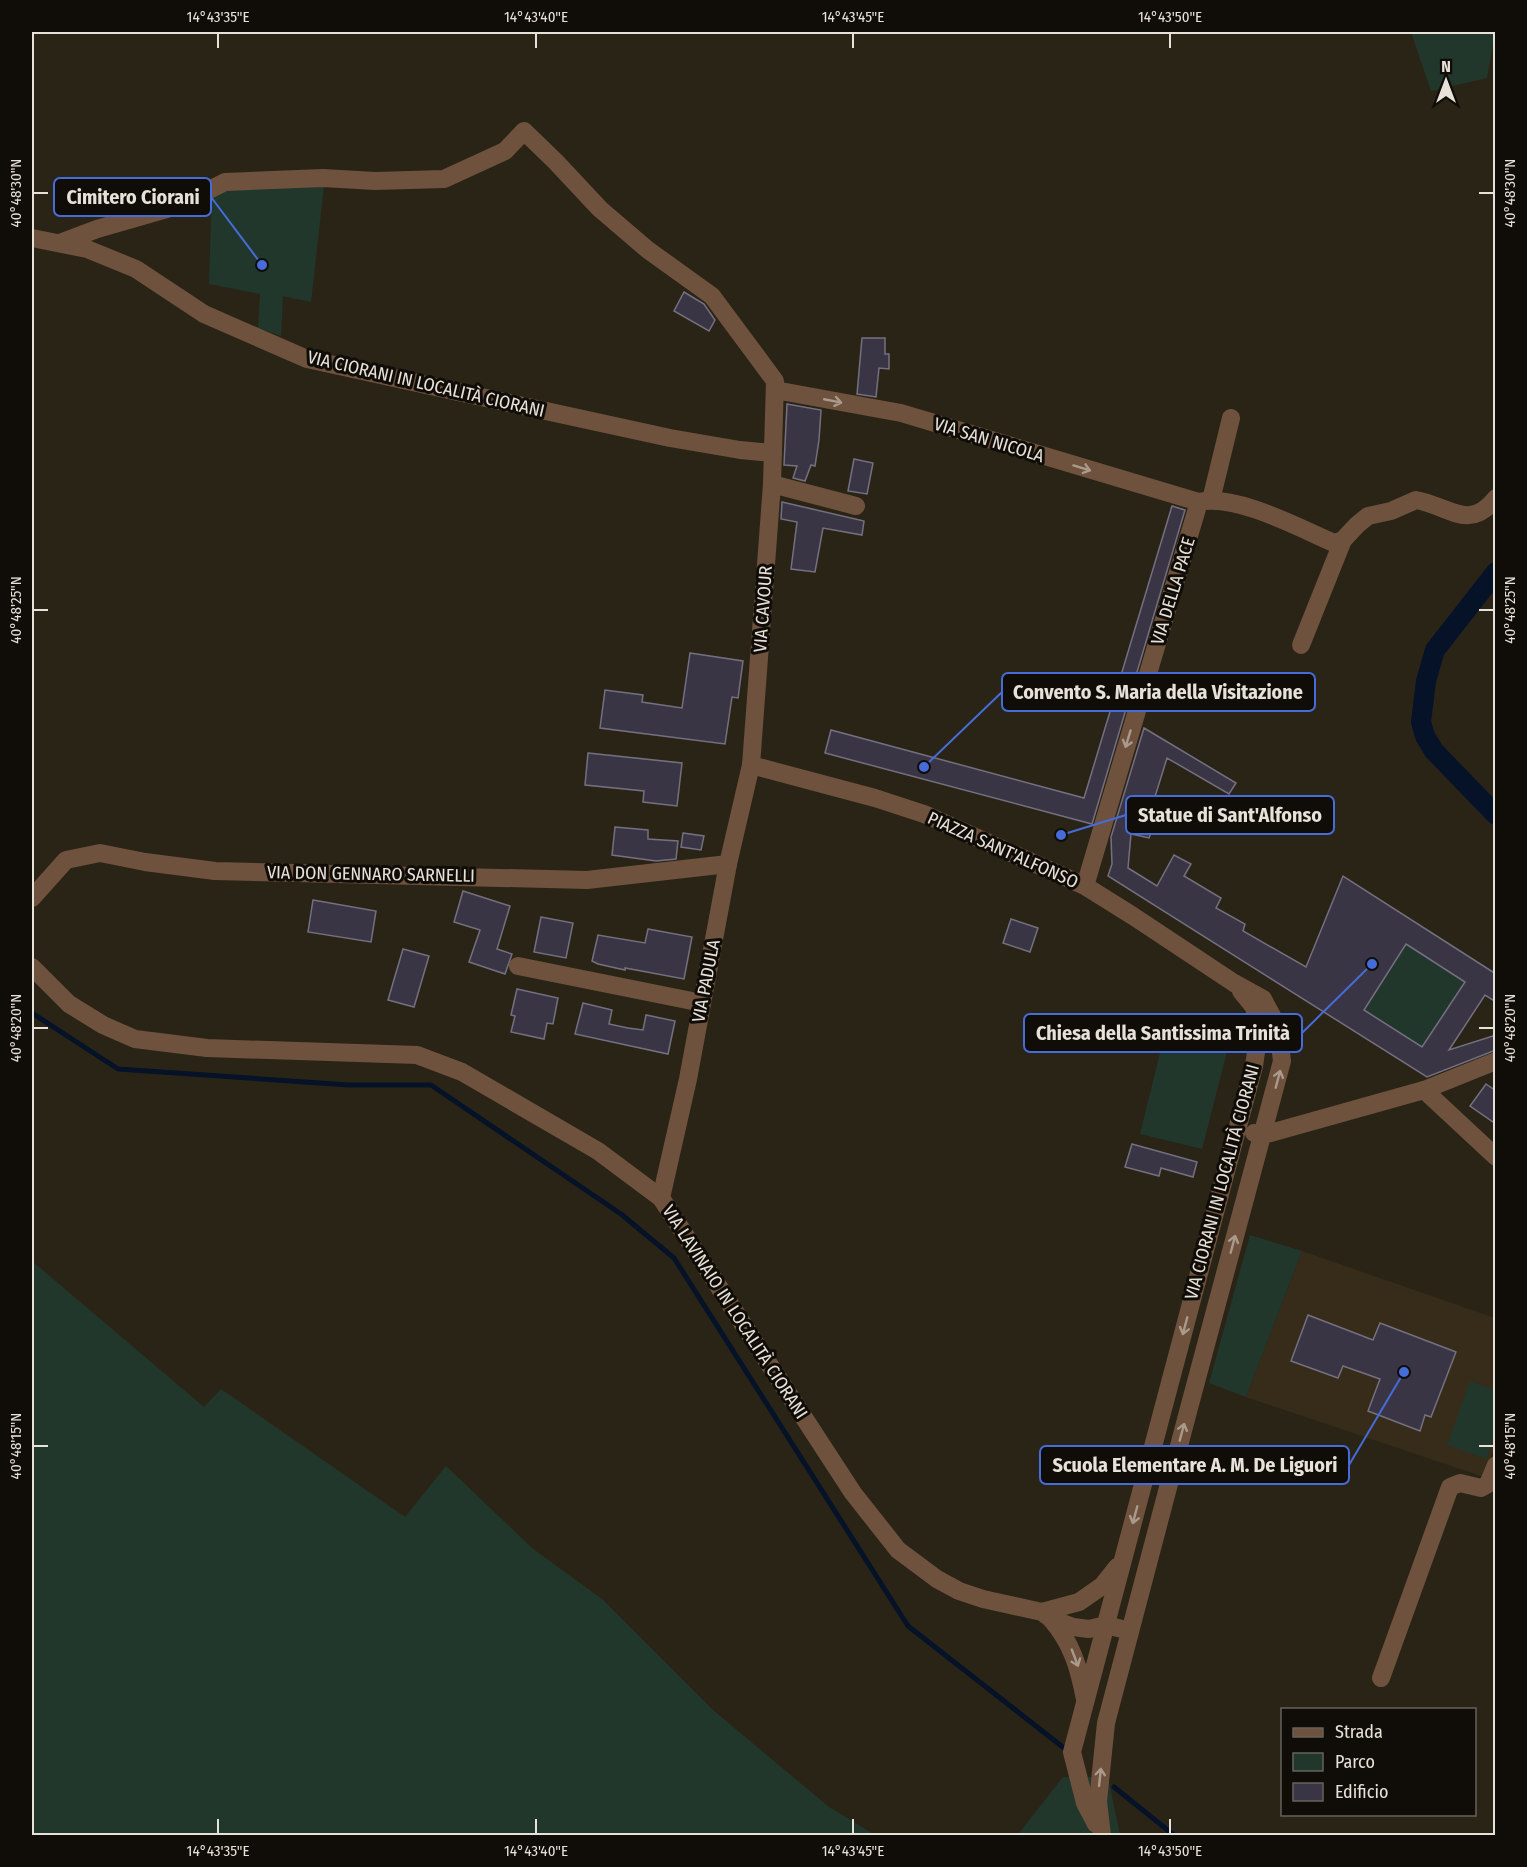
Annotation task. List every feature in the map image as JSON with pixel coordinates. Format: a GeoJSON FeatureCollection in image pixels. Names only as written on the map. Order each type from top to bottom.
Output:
{"type":"FeatureCollection","features":[{"type":"Feature","properties":{"kind":"street"},"geometry":{"type":"LineString","coordinates":[[60,243],[97,229],[177,206],[225,182],[323,178],[375,181],[444,179],[505,151],[524,131],[600,209],[648,250],[712,296],[776,381],[775,390]]}},
{"type":"Feature","properties":{"kind":"street","name":"VIA CIORANI IN LOCALITÀ CIORANI"},"geometry":{"type":"LineString","coordinates":[[32,238],[87,249],[136,269],[204,314],[307,359],[670,438],[773,453]]}},
{"type":"Feature","properties":{"kind":"street","name":"VIA CAVOUR"},"geometry":{"type":"LineString","coordinates":[[751,765],[772,484],[775,390]]}},
{"type":"Feature","properties":{"kind":"street","name":"VIA SAN NICOLA"},"geometry":{"type":"LineString","coordinates":[[775,390],[901,413],[1205,501],[1259,511],[1334,543],[1342,540]]}},
{"type":"Feature","properties":{"kind":"street","name":"VIA DELLA PACE"},"geometry":{"type":"LineString","coordinates":[[1085,886],[1231,418]]}},
{"type":"Feature","properties":{"kind":"street"},"geometry":{"type":"LineString","coordinates":[[772,484],[856,506]]}},
{"type":"Feature","properties":{"kind":"street"},"geometry":{"type":"LineString","coordinates":[[1301,645],[1342,540],[1368,516],[1391,511],[1416,500],[1458,515],[1468,516],[1481,512],[1496,498]]}},
{"type":"Feature","properties":{"kind":"street","name":"VIA PADULA"},"geometry":{"type":"LineString","coordinates":[[661,1198],[688,1079],[728,864],[751,765]]}},
{"type":"Feature","properties":{"kind":"street","name":"PIAZZA SANT'ALFONSO"},"geometry":{"type":"LineString","coordinates":[[751,765],[875,798],[924,814],[1085,886],[1133,915],[1234,983]]}},
{"type":"Feature","properties":{"kind":"street","name":"VIA DON GENNARO SARNELLI"},"geometry":{"type":"LineString","coordinates":[[32,897],[66,860],[100,853],[145,862],[215,871],[587,880],[728,864]]}},
{"type":"Feature","properties":{"kind":"street"},"geometry":{"type":"LineString","coordinates":[[518,966],[702,1003]]}},
{"type":"Feature","properties":{"kind":"street","name":"VIA LAVINAIO IN LOCALITÀ CIORANI"},"geometry":{"type":"LineString","coordinates":[[32,967],[69,1004],[103,1025],[135,1039],[207,1048],[417,1055],[462,1072],[588,1146],[661,1198],[853,1493],[898,1550],[937,1579],[959,1591],[983,1599],[1049,1613],[1073,1627],[1089,1629],[1106,1625],[1130,1631]]}},
{"type":"Feature","properties":{"kind":"street","name":"VIA CIORANI IN LOCALITÀ CIORANI"},"geometry":{"type":"LineString","coordinates":[[1102,1836],[1085,1803],[1072,1752],[1254,1066],[1259,1031],[1254,1007],[1234,983]]}},
{"type":"Feature","properties":{"kind":"street","name":"VIA CIORANI IN LOCALITÀ CIORANI"},"geometry":{"type":"LineString","coordinates":[[1102,1836],[1098,1801],[1106,1723],[1282,1061],[1278,1027],[1263,999],[1234,983]]}},
{"type":"Feature","properties":{"kind":"street"},"geometry":{"type":"LineString","coordinates":[[1238,1128],[1263,1135],[1424,1090],[1496,1061]]}},
{"type":"Feature","properties":{"kind":"street"},"geometry":{"type":"LineString","coordinates":[[1424,1090],[1496,1157]]}},
{"type":"Feature","properties":{"kind":"street"},"geometry":{"type":"LineString","coordinates":[[1381,1678],[1450,1487],[1460,1483],[1482,1488],[1488,1484],[1496,1465]]}},
{"type":"Feature","properties":{"kind":"street"},"geometry":{"type":"LineString","coordinates":[[1086,1703],[1078,1666],[1069,1644],[1049,1613],[1079,1602],[1102,1586],[1124,1558]]}},
{"type":"Feature","properties":{"kind":"shaded area"},"geometry":{"type":"Polygon","coordinates":[[[1302,1251],[1495,1318],[1495,1446],[1484,1477],[1246,1397],[1302,1251]]]}},
{"type":"Feature","properties":{"kind":"green space"},"geometry":{"type":"Polygon","coordinates":[[[1411,32],[1495,32],[1487,78],[1431,91],[1411,32]]]}},
{"type":"Feature","properties":{"kind":"green space"},"geometry":{"type":"Polygon","coordinates":[[[324,185],[311,302],[283,296],[281,336],[258,328],[260,294],[209,284],[212,188],[324,185]]]}},
{"type":"Feature","properties":{"kind":"green space"},"geometry":{"type":"Polygon","coordinates":[[[1406,944],[1465,982],[1422,1047],[1364,1010],[1406,944]]]}},
{"type":"Feature","properties":{"kind":"green space"},"geometry":{"type":"Polygon","coordinates":[[[1168,1021],[1231,1036],[1202,1149],[1140,1134],[1168,1021]]]}},
{"type":"Feature","properties":{"kind":"green space"},"geometry":{"type":"Polygon","coordinates":[[[1250,1235],[1302,1251],[1246,1397],[1209,1383],[1250,1235]]]}},
{"type":"Feature","properties":{"kind":"green space"},"geometry":{"type":"Polygon","coordinates":[[[32,1261],[204,1407],[221,1389],[405,1517],[446,1466],[532,1548],[603,1600],[713,1710],[829,1807],[875,1835],[32,1835],[32,1261]]]}},
{"type":"Feature","properties":{"kind":"green space"},"geometry":{"type":"Polygon","coordinates":[[[1470,1381],[1495,1390],[1495,1434],[1486,1459],[1447,1445],[1470,1381]]]}},
{"type":"Feature","properties":{"kind":"green space"},"geometry":{"type":"Polygon","coordinates":[[[1063,1777],[1108,1777],[1120,1835],[1017,1836],[1063,1777]]]}},
{"type":"Feature","properties":{"kind":"building"},"geometry":{"type":"Polygon","coordinates":[[[684,292],[704,304],[715,320],[709,331],[674,311],[684,292]]]}},
{"type":"Feature","properties":{"kind":"building"},"geometry":{"type":"Polygon","coordinates":[[[862,338],[885,338],[885,354],[889,354],[889,369],[879,368],[876,397],[857,394],[862,338]]]}},
{"type":"Feature","properties":{"kind":"building"},"geometry":{"type":"Polygon","coordinates":[[[787,404],[821,410],[815,466],[811,465],[805,481],[793,478],[797,466],[784,465],[787,404]]]}},
{"type":"Feature","properties":{"kind":"building"},"geometry":{"type":"Polygon","coordinates":[[[854,459],[873,463],[867,494],[848,491],[854,459]]]}},
{"type":"Feature","properties":{"kind":"building"},"geometry":{"type":"Polygon","coordinates":[[[782,502],[864,521],[862,535],[823,528],[815,572],[791,569],[797,522],[781,519],[782,502]]]}},
{"type":"Feature","properties":{"kind":"building"},"geometry":{"type":"Polygon","coordinates":[[[1172,506],[1185,510],[1092,824],[825,753],[831,730],[1084,798],[1172,506]]]}},
{"type":"Feature","properties":{"kind":"building"},"geometry":{"type":"Polygon","coordinates":[[[690,653],[743,661],[738,698],[732,697],[725,744],[600,728],[605,690],[643,695],[642,702],[682,708],[690,653]]]}},
{"type":"Feature","properties":{"kind":"building"},"geometry":{"type":"Polygon","coordinates":[[[1144,728],[1236,783],[1229,794],[1167,758],[1149,816],[1157,818],[1149,838],[1131,834],[1128,868],[1157,886],[1174,855],[1191,864],[1184,876],[1221,898],[1216,908],[1245,924],[1243,931],[1306,967],[1343,876],[1496,974],[1496,1002],[1485,995],[1449,1050],[1496,1035],[1496,1050],[1427,1077],[1108,876],[1112,864],[1111,837],[1144,728]],[[1406,944],[1364,1010],[1422,1047],[1465,982],[1406,944]]]}},
{"type":"Feature","properties":{"kind":"building"},"geometry":{"type":"Polygon","coordinates":[[[588,753],[682,763],[677,806],[643,802],[644,791],[585,785],[588,753]]]}},
{"type":"Feature","properties":{"kind":"building"},"geometry":{"type":"Polygon","coordinates":[[[615,827],[648,830],[648,839],[678,841],[676,859],[656,861],[612,855],[615,827]]]}},
{"type":"Feature","properties":{"kind":"building"},"geometry":{"type":"Polygon","coordinates":[[[683,833],[704,836],[701,850],[681,847],[683,833]]]}},
{"type":"Feature","properties":{"kind":"building"},"geometry":{"type":"Polygon","coordinates":[[[463,891],[510,906],[497,949],[512,954],[505,974],[469,962],[480,930],[454,922],[463,891]]]}},
{"type":"Feature","properties":{"kind":"building"},"geometry":{"type":"Polygon","coordinates":[[[313,900],[376,911],[371,942],[308,932],[313,900]]]}},
{"type":"Feature","properties":{"kind":"building"},"geometry":{"type":"Polygon","coordinates":[[[541,917],[573,923],[566,958],[534,952],[541,917]]]}},
{"type":"Feature","properties":{"kind":"building"},"geometry":{"type":"Polygon","coordinates":[[[1011,919],[1038,928],[1030,952],[1003,943],[1011,919]]]}},
{"type":"Feature","properties":{"kind":"building"},"geometry":{"type":"Polygon","coordinates":[[[648,929],[692,937],[684,979],[625,968],[625,970],[592,961],[598,935],[645,943],[648,929]]]}},
{"type":"Feature","properties":{"kind":"building"},"geometry":{"type":"Polygon","coordinates":[[[403,949],[429,956],[414,1007],[388,1000],[403,949]]]}},
{"type":"Feature","properties":{"kind":"building"},"geometry":{"type":"Polygon","coordinates":[[[517,989],[558,998],[553,1024],[547,1023],[544,1039],[511,1032],[515,1016],[511,1015],[517,989]]]}},
{"type":"Feature","properties":{"kind":"building"},"geometry":{"type":"Polygon","coordinates":[[[583,1003],[612,1010],[609,1024],[628,1028],[643,1030],[646,1015],[675,1021],[668,1054],[575,1034],[583,1003]]]}},
{"type":"Feature","properties":{"kind":"building"},"geometry":{"type":"Polygon","coordinates":[[[1486,1084],[1496,1091],[1496,1124],[1470,1106],[1486,1084]]]}},
{"type":"Feature","properties":{"kind":"building"},"geometry":{"type":"Polygon","coordinates":[[[1132,1144],[1197,1162],[1193,1177],[1161,1168],[1159,1176],[1125,1167],[1132,1144]]]}},
{"type":"Feature","properties":{"kind":"building"},"geometry":{"type":"Polygon","coordinates":[[[1308,1315],[1373,1340],[1380,1323],[1456,1352],[1431,1417],[1425,1415],[1420,1431],[1368,1411],[1380,1379],[1343,1366],[1338,1378],[1291,1361],[1308,1315]]]}},
{"type":"Feature","properties":{"kind":"waterway"},"geometry":{"type":"LineString","coordinates":[[1496,572],[1435,650],[1426,681],[1421,722],[1425,736],[1434,751],[1496,815]]}},
{"type":"Feature","properties":{"kind":"waterway"},"geometry":{"type":"LineString","coordinates":[[32,1013],[118,1069],[349,1085],[431,1085],[621,1214],[674,1258],[908,1626],[1064,1748]]}},
{"type":"Feature","properties":{"kind":"waterway"},"geometry":{"type":"LineString","coordinates":[[1114,1787],[1175,1836]]}},
{"type":"Feature","properties":{"kind":"place","name":"Cimitero Ciorani"},"geometry":{"type":"Point","coordinates":[262,265]}},
{"type":"Feature","properties":{"kind":"place","name":"Convento S. Maria della Visitazione"},"geometry":{"type":"Point","coordinates":[924,767]}},
{"type":"Feature","properties":{"kind":"place","name":"Statue di Sant'Alfonso"},"geometry":{"type":"Point","coordinates":[1061,835]}},
{"type":"Feature","properties":{"kind":"place","name":"Chiesa della Santissima Trinità"},"geometry":{"type":"Point","coordinates":[1372,964]}},
{"type":"Feature","properties":{"kind":"place","name":"Scuola Elementare A. M. De Liguori"},"geometry":{"type":"Point","coordinates":[1404,1372]}}]}
